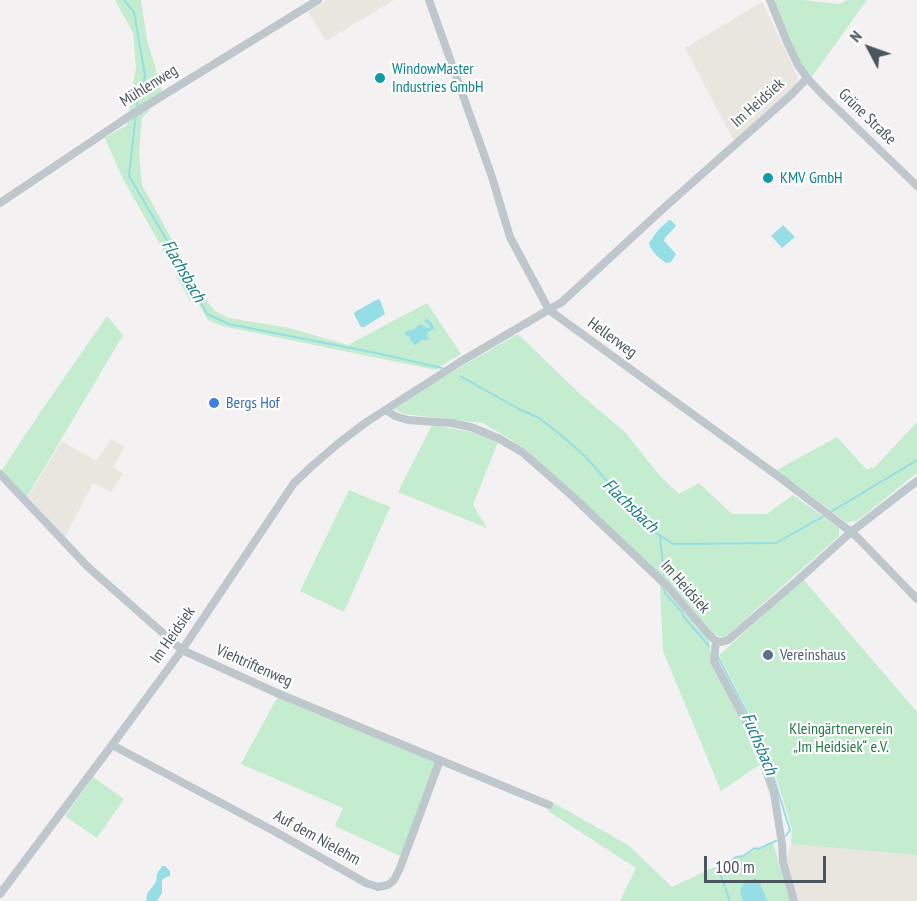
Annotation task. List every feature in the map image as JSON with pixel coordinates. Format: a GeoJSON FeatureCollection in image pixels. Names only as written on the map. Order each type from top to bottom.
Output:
{"type":"FeatureCollection","features":[{"type":"Feature","properties":{"kind":"street","name":"Mühlenweg"},"geometry":{"type":"LineString","coordinates":[[0,203],[128,117],[318,0]]}},
{"type":"Feature","properties":{"kind":"street","name":"Hellerweg"},"geometry":{"type":"LineString","coordinates":[[429,0],[492,177],[510,237],[549,310],[827,513],[858,538],[917,599]]}},
{"type":"Feature","properties":{"kind":"street","name":"Grüne Straße"},"geometry":{"type":"LineString","coordinates":[[770,0],[798,65],[807,78],[917,186]]}},
{"type":"Feature","properties":{"kind":"street","name":"Im Heidsiek"},"geometry":{"type":"LineString","coordinates":[[0,894],[182,650],[294,483],[340,442],[386,410],[460,362],[562,302],[807,78]]}},
{"type":"Feature","properties":{"kind":"street","name":"Im Heidsiek"},"geometry":{"type":"LineString","coordinates":[[386,410],[408,420],[471,427],[498,438],[522,452],[667,586],[716,641]]}},
{"type":"Feature","properties":{"kind":"street","name":"Viehtriftenweg"},"geometry":{"type":"LineString","coordinates":[[0,474],[88,567],[182,650],[277,693],[549,805]]}},
{"type":"Feature","properties":{"kind":"street"},"geometry":{"type":"LineString","coordinates":[[794,901],[783,862],[777,805],[753,735],[714,661],[716,641],[728,640],[851,532],[917,481]]}},
{"type":"Feature","properties":{"kind":"street","name":"Auf dem Nielehm"},"geometry":{"type":"LineString","coordinates":[[112,745],[366,883],[378,887],[388,885],[394,880],[400,868],[440,760]]}},
{"type":"Feature","properties":{"kind":"shaded area"},"geometry":{"type":"Polygon","coordinates":[[[327,0],[394,0],[326,41],[308,12],[327,0]]]}},
{"type":"Feature","properties":{"kind":"shaded area"},"geometry":{"type":"Polygon","coordinates":[[[762,2],[798,77],[795,87],[734,141],[685,48],[762,2]]]}},
{"type":"Feature","properties":{"kind":"shaded area"},"geometry":{"type":"Polygon","coordinates":[[[111,439],[125,447],[113,467],[123,474],[111,492],[93,483],[65,537],[28,497],[62,441],[96,461],[111,439]]]}},
{"type":"Feature","properties":{"kind":"shaded area"},"geometry":{"type":"Polygon","coordinates":[[[791,844],[917,855],[917,901],[796,901],[786,862],[791,844]]]}},
{"type":"Feature","properties":{"kind":"green space"},"geometry":{"type":"Polygon","coordinates":[[[115,0],[141,0],[147,40],[162,90],[142,118],[139,152],[142,185],[202,294],[215,311],[229,318],[289,328],[348,345],[427,303],[461,354],[436,370],[222,326],[208,320],[196,299],[190,301],[123,179],[105,138],[127,125],[136,67],[133,33],[115,0]]]}},
{"type":"Feature","properties":{"kind":"green space"},"geometry":{"type":"Polygon","coordinates":[[[774,0],[840,4],[846,0],[867,0],[811,78],[800,63],[774,0]]]}},
{"type":"Feature","properties":{"kind":"green space"},"geometry":{"type":"Polygon","coordinates":[[[107,316],[123,335],[27,497],[2,470],[107,316]]]}},
{"type":"Feature","properties":{"kind":"green space"},"geometry":{"type":"Polygon","coordinates":[[[518,334],[580,394],[624,431],[660,476],[679,494],[699,483],[732,514],[767,514],[793,495],[839,528],[839,536],[724,638],[709,632],[670,584],[524,448],[483,423],[404,414],[394,409],[433,383],[518,334]]]}},
{"type":"Feature","properties":{"kind":"green space"},"geometry":{"type":"Polygon","coordinates":[[[917,422],[917,473],[857,521],[846,522],[777,470],[837,437],[867,470],[871,467],[873,469],[917,422]]]}},
{"type":"Feature","properties":{"kind":"green space"},"geometry":{"type":"Polygon","coordinates":[[[432,425],[483,434],[498,442],[473,505],[487,528],[398,492],[432,425]]]}},
{"type":"Feature","properties":{"kind":"green space"},"geometry":{"type":"Polygon","coordinates":[[[349,490],[390,507],[344,612],[300,591],[349,490]]]}},
{"type":"Feature","properties":{"kind":"green space","name":"Kleingärtnerverein „Im Heidsiek“ e.V."},"geometry":{"type":"Polygon","coordinates":[[[803,579],[917,712],[917,855],[791,844],[792,829],[775,773],[759,733],[719,655],[803,579]]]}},
{"type":"Feature","properties":{"kind":"green space"},"geometry":{"type":"Polygon","coordinates":[[[660,585],[709,641],[712,662],[742,723],[759,765],[721,791],[663,651],[660,585]]]}},
{"type":"Feature","properties":{"kind":"green space"},"geometry":{"type":"Polygon","coordinates":[[[278,696],[435,761],[435,771],[402,857],[335,826],[343,808],[241,764],[278,696]]]}},
{"type":"Feature","properties":{"kind":"green space"},"geometry":{"type":"Polygon","coordinates":[[[93,777],[124,799],[97,838],[65,816],[93,777]]]}},
{"type":"Feature","properties":{"kind":"green space"},"geometry":{"type":"Polygon","coordinates":[[[552,802],[628,845],[672,887],[773,843],[790,901],[620,901],[636,868],[548,811],[552,802]]]}},
{"type":"Feature","properties":{"kind":"water"},"geometry":{"type":"Polygon","coordinates":[[[669,220],[676,226],[664,241],[676,254],[671,262],[666,263],[657,256],[649,243],[669,220]]]}},
{"type":"Feature","properties":{"kind":"water"},"geometry":{"type":"Polygon","coordinates":[[[783,225],[795,237],[782,248],[771,236],[783,225]]]}},
{"type":"Feature","properties":{"kind":"water"},"geometry":{"type":"Polygon","coordinates":[[[378,299],[385,314],[361,327],[355,312],[378,299]]]}},
{"type":"Feature","properties":{"kind":"water"},"geometry":{"type":"Polygon","coordinates":[[[426,318],[432,323],[434,329],[428,332],[428,340],[422,340],[415,345],[410,337],[405,335],[405,332],[413,330],[420,324],[430,329],[424,321],[426,318]]]}},
{"type":"Feature","properties":{"kind":"water"},"geometry":{"type":"Polygon","coordinates":[[[162,866],[170,871],[170,876],[162,881],[162,893],[157,901],[146,901],[147,894],[156,882],[157,874],[162,866]]]}},
{"type":"Feature","properties":{"kind":"water"},"geometry":{"type":"Polygon","coordinates":[[[755,878],[759,881],[767,901],[743,901],[740,890],[743,884],[755,878]]]}},
{"type":"Feature","properties":{"kind":"waterway","name":"Flachsbach"},"geometry":{"type":"LineString","coordinates":[[124,0],[134,12],[145,75],[137,108]]}},
{"type":"Feature","properties":{"kind":"waterway","name":"Flachsbach"},"geometry":{"type":"LineString","coordinates":[[136,114],[129,176],[207,314],[229,324],[442,368]]}},
{"type":"Feature","properties":{"kind":"waterway","name":"Flachsbach"},"geometry":{"type":"LineString","coordinates":[[460,376],[539,418],[561,435],[586,457],[647,527],[673,544],[776,543],[824,516]]}},
{"type":"Feature","properties":{"kind":"waterway","name":"Flachsbach"},"geometry":{"type":"LineString","coordinates":[[829,513],[917,460]]}},
{"type":"Feature","properties":{"kind":"waterway","name":"Fuchsbach"},"geometry":{"type":"LineString","coordinates":[[660,536],[664,575]]}},
{"type":"Feature","properties":{"kind":"waterway","name":"Fuchsbach"},"geometry":{"type":"LineString","coordinates":[[664,589],[709,646]]}},
{"type":"Feature","properties":{"kind":"waterway","name":"Fuchsbach"},"geometry":{"type":"LineString","coordinates":[[718,657],[758,734],[790,830],[786,836]]}},
{"type":"Feature","properties":{"kind":"waterway","name":"Fuchsbach"},"geometry":{"type":"LineString","coordinates":[[730,901],[720,867],[755,848],[758,849],[776,841]]}},
{"type":"Feature","properties":{"kind":"place","name":"WindowMaster Industries GmbH"},"geometry":{"type":"Point","coordinates":[380,78]}},
{"type":"Feature","properties":{"kind":"place","name":"KMV GmbH"},"geometry":{"type":"Point","coordinates":[768,178]}},
{"type":"Feature","properties":{"kind":"place","name":"Bergs Hof"},"geometry":{"type":"Point","coordinates":[214,403]}},
{"type":"Feature","properties":{"kind":"place","name":"Vereinshaus"},"geometry":{"type":"Point","coordinates":[768,655]}}]}
